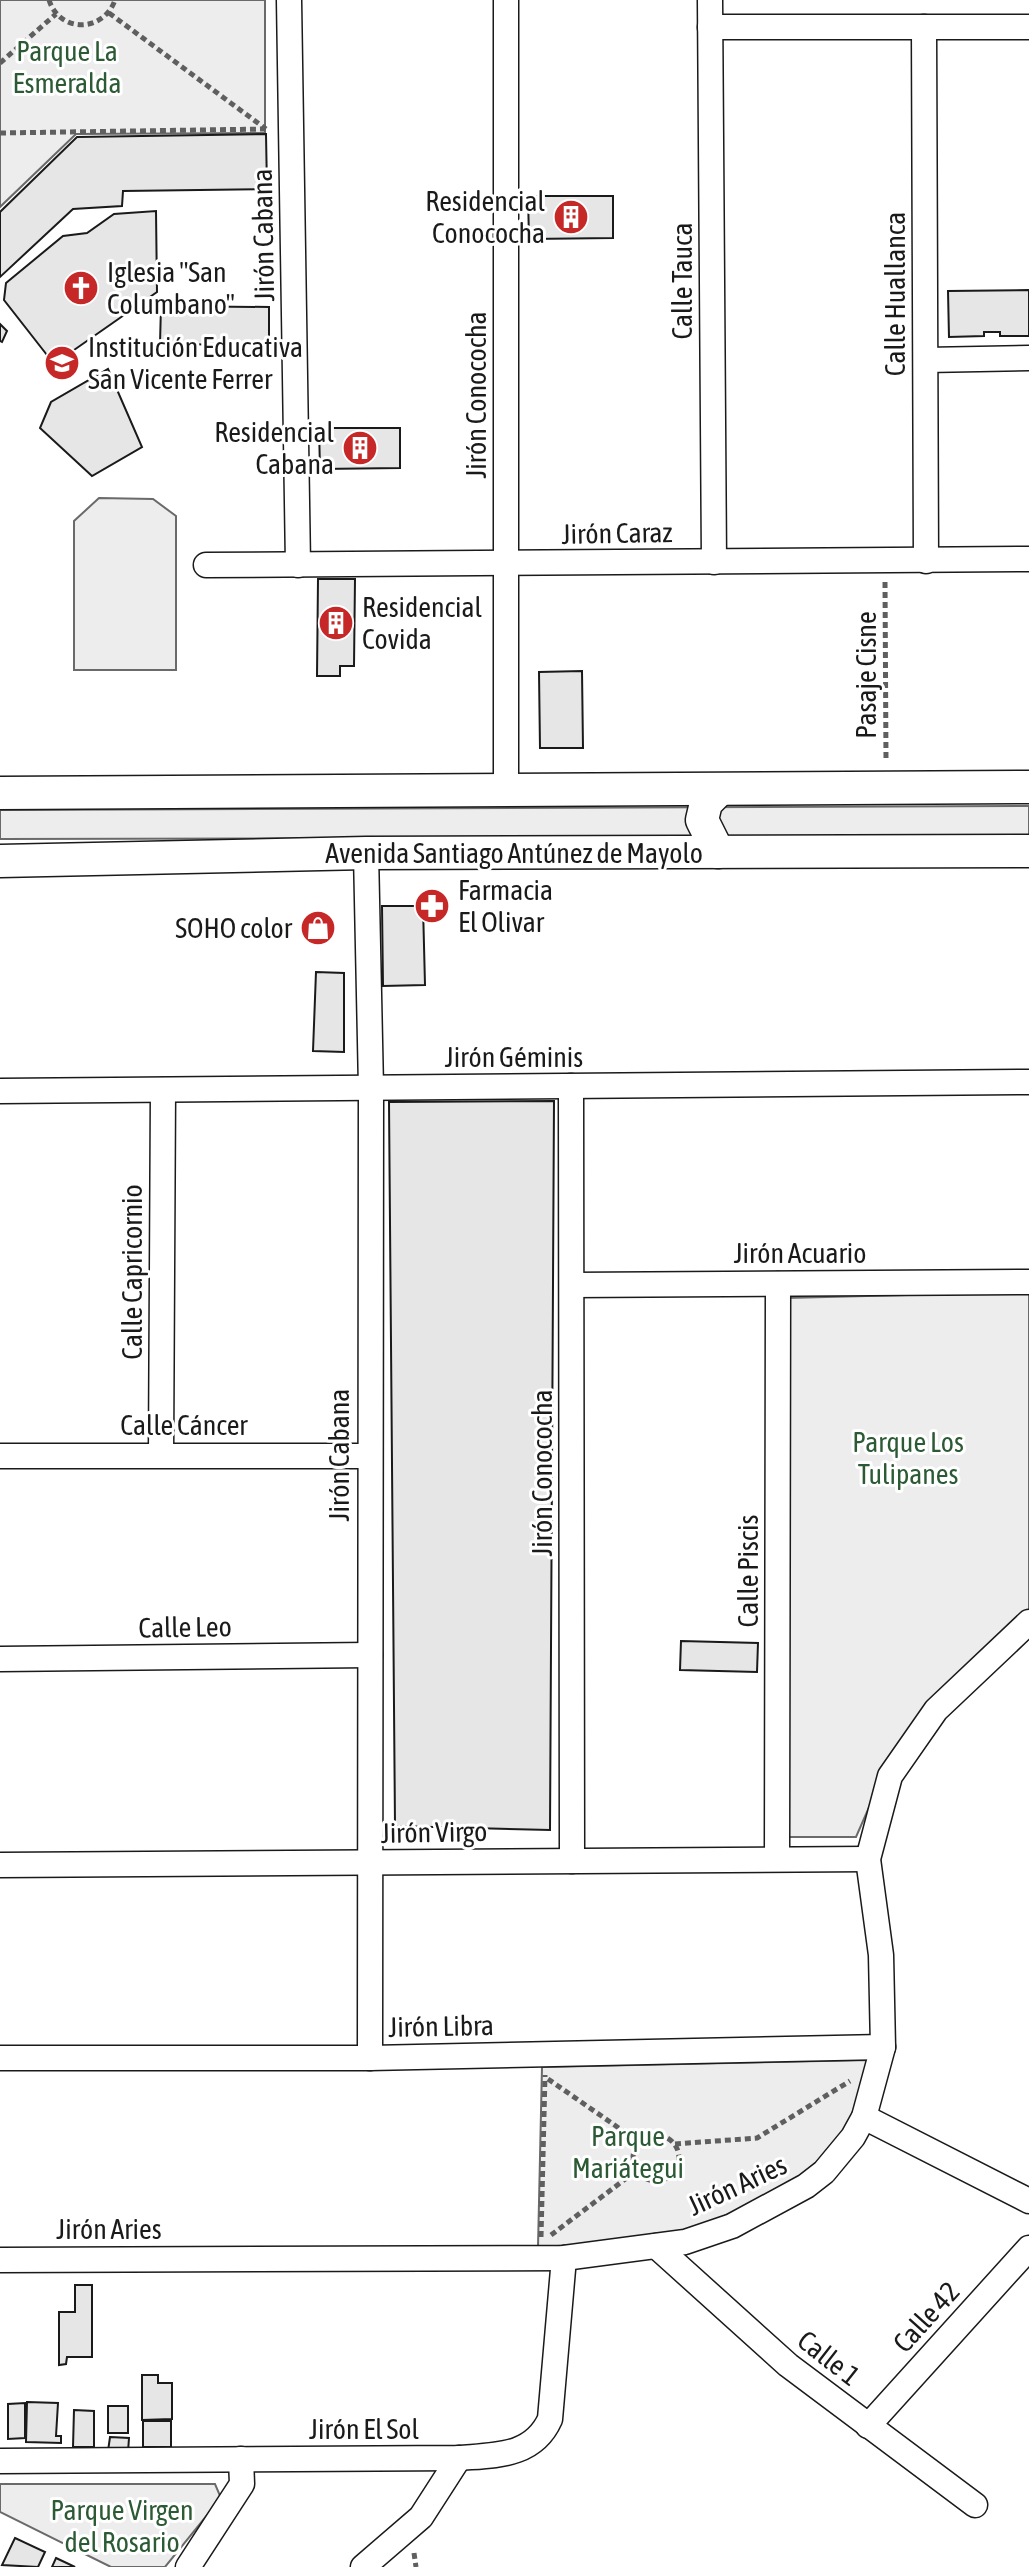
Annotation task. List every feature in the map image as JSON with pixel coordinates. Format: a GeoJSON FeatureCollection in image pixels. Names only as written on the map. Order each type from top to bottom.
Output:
{"type":"FeatureCollection","features":[{"type":"Feature","properties":{"kind":"main road"},"geometry":{"type":"LineString","coordinates":[[0,793],[1029,787]]}},
{"type":"Feature","properties":{"kind":"main road"},"geometry":{"type":"LineString","coordinates":[[682,790],[693,805],[696,821],[692,837],[682,852]]}},
{"type":"Feature","properties":{"kind":"main road"},"geometry":{"type":"LineString","coordinates":[[718,852],[702,820],[706,803],[719,790]]}},
{"type":"Feature","properties":{"kind":"main road","name":"Avenida Santiago Antúnez de Mayolo"},"geometry":{"type":"LineString","coordinates":[[0,861],[366,853],[1029,851]]}},
{"type":"Feature","properties":{"kind":"street","name":"Jirón Cabana"},"geometry":{"type":"LineString","coordinates":[[289,0],[298,565]]}},
{"type":"Feature","properties":{"kind":"street","name":"Jirón Conococha"},"geometry":{"type":"LineString","coordinates":[[506,0],[506,789]]}},
{"type":"Feature","properties":{"kind":"street","name":"Calle Tauca"},"geometry":{"type":"LineString","coordinates":[[710,0],[714,562]]}},
{"type":"Feature","properties":{"kind":"street"},"geometry":{"type":"LineString","coordinates":[[710,27],[1029,27]]}},
{"type":"Feature","properties":{"kind":"street","name":"Calle Huallanca"},"geometry":{"type":"LineString","coordinates":[[924,27],[926,561]]}},
{"type":"Feature","properties":{"kind":"street"},"geometry":{"type":"LineString","coordinates":[[926,360],[1029,358]]}},
{"type":"Feature","properties":{"kind":"street","name":"Jirón Caraz"},"geometry":{"type":"LineString","coordinates":[[206,565],[1029,559]]}},
{"type":"Feature","properties":{"kind":"street","name":"Jirón Cabana"},"geometry":{"type":"LineString","coordinates":[[366,853],[371,1088],[368,1456],[372,1863],[370,2058]]}},
{"type":"Feature","properties":{"kind":"street","name":"Jirón Géminis"},"geometry":{"type":"LineString","coordinates":[[0,1091],[1029,1082]]}},
{"type":"Feature","properties":{"kind":"street","name":"Jirón Conococha"},"geometry":{"type":"LineString","coordinates":[[571,1086],[572,1861]]}},
{"type":"Feature","properties":{"kind":"street","name":"Calle Capricornio"},"geometry":{"type":"LineString","coordinates":[[161,1455],[163,1090]]}},
{"type":"Feature","properties":{"kind":"street","name":"Jirón Acuario"},"geometry":{"type":"LineString","coordinates":[[572,1285],[1029,1282]]}},
{"type":"Feature","properties":{"kind":"street","name":"Calle Piscis"},"geometry":{"type":"LineString","coordinates":[[777,1859],[778,1284]]}},
{"type":"Feature","properties":{"kind":"street","name":"Calle Cáncer"},"geometry":{"type":"LineString","coordinates":[[0,1456],[368,1456]]}},
{"type":"Feature","properties":{"kind":"street","name":"Jirón Aries"},"geometry":{"type":"LineString","coordinates":[[0,2260],[564,2258],[656,2246],[710,2235],[806,2186],[838,2157],[864,2117],[883,2047],[881,1955],[868,1859],[890,1776],[936,1710],[1029,1622]]}},
{"type":"Feature","properties":{"kind":"street","name":"Calle Leo"},"geometry":{"type":"LineString","coordinates":[[0,1659],[370,1655]]}},
{"type":"Feature","properties":{"kind":"street","name":"Jirón Virgo"},"geometry":{"type":"LineString","coordinates":[[0,1865],[868,1859]]}},
{"type":"Feature","properties":{"kind":"street","name":"Jirón Libra"},"geometry":{"type":"LineString","coordinates":[[0,2058],[370,2058],[545,2065],[883,2047]]}},
{"type":"Feature","properties":{"kind":"street"},"geometry":{"type":"LineString","coordinates":[[864,2117],[1029,2201]]}},
{"type":"Feature","properties":{"kind":"street","name":"Calle 1"},"geometry":{"type":"LineString","coordinates":[[656,2246],[771,2351],[975,2505]]}},
{"type":"Feature","properties":{"kind":"street","name":"Calle 42"},"geometry":{"type":"LineString","coordinates":[[868,2426],[1029,2248]]}},
{"type":"Feature","properties":{"kind":"street","name":"Jirón El Sol"},"geometry":{"type":"LineString","coordinates":[[0,2461],[459,2458],[515,2452],[528,2447],[546,2427],[551,2410],[564,2258]]}},
{"type":"Feature","properties":{"kind":"street"},"geometry":{"type":"LineString","coordinates":[[363,2567],[421,2517],[459,2458]]}},
{"type":"Feature","properties":{"kind":"street"},"geometry":{"type":"LineString","coordinates":[[188,2567],[242,2484],[241,2459]]}},
{"type":"Feature","properties":{"kind":"path"},"geometry":{"type":"LineString","coordinates":[[49,0],[56,14],[73,25],[83,26],[93,24],[109,13],[115,0]]}},
{"type":"Feature","properties":{"kind":"path"},"geometry":{"type":"LineString","coordinates":[[109,13],[265,129]]}},
{"type":"Feature","properties":{"kind":"path"},"geometry":{"type":"LineString","coordinates":[[0,63],[56,14]]}},
{"type":"Feature","properties":{"kind":"path"},"geometry":{"type":"LineString","coordinates":[[0,133],[291,128]]}},
{"type":"Feature","properties":{"kind":"path","name":"Pasaje Cisne"},"geometry":{"type":"LineString","coordinates":[[885,561],[886,788]]}},
{"type":"Feature","properties":{"kind":"path"},"geometry":{"type":"LineString","coordinates":[[545,2065],[639,2142]]}},
{"type":"Feature","properties":{"kind":"path"},"geometry":{"type":"LineString","coordinates":[[545,2065],[540,2242],[636,2171]]}},
{"type":"Feature","properties":{"kind":"path"},"geometry":{"type":"LineString","coordinates":[[675,2144],[678,2163],[669,2177],[651,2180],[636,2171],[632,2156],[639,2142],[657,2135],[675,2144],[757,2138],[856,2077]]}},
{"type":"Feature","properties":{"kind":"shaded area","name":"Parque La Esmeralda"},"geometry":{"type":"Polygon","coordinates":[[[0,0],[265,0],[265,133],[76,134],[0,207],[0,0]]]}},
{"type":"Feature","properties":{"kind":"shaded area"},"geometry":{"type":"Polygon","coordinates":[[[99,498],[153,499],[176,516],[176,670],[74,670],[74,521],[99,498]]]}},
{"type":"Feature","properties":{"kind":"shaded area"},"geometry":{"type":"Polygon","coordinates":[[[1029,806],[1029,837],[0,839],[0,810],[1029,806]]]}},
{"type":"Feature","properties":{"kind":"shaded area","name":"Parque Los Tulipanes"},"geometry":{"type":"Polygon","coordinates":[[[1029,1292],[1029,1618],[881,1780],[856,1837],[787,1837],[786,1298],[1029,1292]]]}},
{"type":"Feature","properties":{"kind":"shaded area","name":"Parque Mariátegui"},"geometry":{"type":"Polygon","coordinates":[[[869,2060],[866,2088],[844,2130],[810,2170],[753,2204],[686,2232],[614,2243],[538,2247],[542,2067],[869,2060]]]}},
{"type":"Feature","properties":{"kind":"shaded area","name":"Parque Virgen del Rosario"},"geometry":{"type":"Polygon","coordinates":[[[0,2484],[215,2484],[221,2498],[165,2567],[111,2567],[0,2512],[0,2484]]]}},
{"type":"Feature","properties":{"kind":"building"},"geometry":{"type":"Polygon","coordinates":[[[266,134],[267,189],[123,191],[122,206],[73,209],[0,277],[0,212],[77,137],[266,134]]]}},
{"type":"Feature","properties":{"kind":"building","name":"Residencial Conococha"},"geometry":{"type":"Polygon","coordinates":[[[528,196],[613,196],[613,238],[529,239],[528,196]]]}},
{"type":"Feature","properties":{"kind":"building","name":"Iglesia \"San Columbano\""},"geometry":{"type":"Polygon","coordinates":[[[156,211],[157,292],[54,364],[4,300],[6,283],[63,236],[87,233],[114,214],[156,211]]]}},
{"type":"Feature","properties":{"kind":"building"},"geometry":{"type":"Polygon","coordinates":[[[1029,290],[1029,336],[1000,336],[1000,332],[984,332],[984,336],[949,337],[948,291],[1029,290]]]}},
{"type":"Feature","properties":{"kind":"building"},"geometry":{"type":"Polygon","coordinates":[[[161,306],[269,307],[269,345],[160,344],[161,306]]]}},
{"type":"Feature","properties":{"kind":"building"},"geometry":{"type":"Polygon","coordinates":[[[0,324],[7,331],[2,342],[0,341],[0,324]]]}},
{"type":"Feature","properties":{"kind":"building"},"geometry":{"type":"Polygon","coordinates":[[[108,369],[142,447],[92,476],[40,428],[51,402],[108,369]]]}},
{"type":"Feature","properties":{"kind":"building","name":"Residencial Cabana"},"geometry":{"type":"Polygon","coordinates":[[[319,428],[400,428],[400,468],[320,469],[319,428]]]}},
{"type":"Feature","properties":{"kind":"building","name":"Residencial Covida"},"geometry":{"type":"Polygon","coordinates":[[[318,579],[355,579],[354,666],[340,666],[340,676],[317,676],[318,579]]]}},
{"type":"Feature","properties":{"kind":"building"},"geometry":{"type":"Polygon","coordinates":[[[582,671],[583,748],[540,748],[539,672],[582,671]]]}},
{"type":"Feature","properties":{"kind":"building"},"geometry":{"type":"Polygon","coordinates":[[[382,906],[423,906],[425,985],[383,986],[382,906]]]}},
{"type":"Feature","properties":{"kind":"building"},"geometry":{"type":"Polygon","coordinates":[[[316,972],[344,973],[344,1052],[313,1051],[316,972]]]}},
{"type":"Feature","properties":{"kind":"building"},"geometry":{"type":"Polygon","coordinates":[[[554,1101],[550,1830],[395,1826],[389,1102],[554,1101]]]}},
{"type":"Feature","properties":{"kind":"building"},"geometry":{"type":"Polygon","coordinates":[[[681,1641],[758,1643],[757,1672],[680,1670],[681,1641]]]}},
{"type":"Feature","properties":{"kind":"building"},"geometry":{"type":"Polygon","coordinates":[[[75,2285],[92,2285],[92,2357],[67,2357],[66,2364],[59,2365],[59,2312],[75,2312],[75,2285]]]}},
{"type":"Feature","properties":{"kind":"building"},"geometry":{"type":"Polygon","coordinates":[[[142,2375],[158,2375],[158,2383],[172,2383],[172,2419],[142,2420],[142,2375]]]}},
{"type":"Feature","properties":{"kind":"building"},"geometry":{"type":"Polygon","coordinates":[[[27,2402],[58,2403],[56,2436],[61,2436],[61,2443],[26,2442],[27,2402]]]}},
{"type":"Feature","properties":{"kind":"building"},"geometry":{"type":"Polygon","coordinates":[[[25,2403],[25,2438],[8,2439],[8,2404],[25,2403]]]}},
{"type":"Feature","properties":{"kind":"building"},"geometry":{"type":"Polygon","coordinates":[[[108,2406],[128,2406],[128,2433],[108,2433],[108,2406]]]}},
{"type":"Feature","properties":{"kind":"building"},"geometry":{"type":"Polygon","coordinates":[[[74,2410],[94,2411],[94,2447],[73,2447],[74,2410]]]}},
{"type":"Feature","properties":{"kind":"building"},"geometry":{"type":"Polygon","coordinates":[[[143,2421],[171,2421],[171,2447],[143,2447],[143,2421]]]}},
{"type":"Feature","properties":{"kind":"building"},"geometry":{"type":"Polygon","coordinates":[[[110,2437],[129,2438],[128,2452],[108,2451],[110,2437]]]}},
{"type":"Feature","properties":{"kind":"building"},"geometry":{"type":"Polygon","coordinates":[[[15,2538],[45,2552],[38,2567],[2,2565],[15,2538]]]}},
{"type":"Feature","properties":{"kind":"building"},"geometry":{"type":"Polygon","coordinates":[[[56,2558],[75,2567],[52,2567],[56,2558]]]}},
{"type":"Feature","properties":{"kind":"place","name":"Residencial Conococha"},"geometry":{"type":"Point","coordinates":[571,217]}},
{"type":"Feature","properties":{"kind":"place","name":"Iglesia \"San Columbano\""},"geometry":{"type":"Point","coordinates":[81,288]}},
{"type":"Feature","properties":{"kind":"place","name":"Institución Educativa San Vicente Ferrer"},"geometry":{"type":"Point","coordinates":[62,363]}},
{"type":"Feature","properties":{"kind":"place","name":"Residencial Cabana"},"geometry":{"type":"Point","coordinates":[360,448]}},
{"type":"Feature","properties":{"kind":"place","name":"Residencial Covida"},"geometry":{"type":"Point","coordinates":[336,623]}},
{"type":"Feature","properties":{"kind":"place","name":"Farmacia El Olivar"},"geometry":{"type":"Point","coordinates":[432,906]}},
{"type":"Feature","properties":{"kind":"place","name":"SOHO color"},"geometry":{"type":"Point","coordinates":[318,928]}}]}
